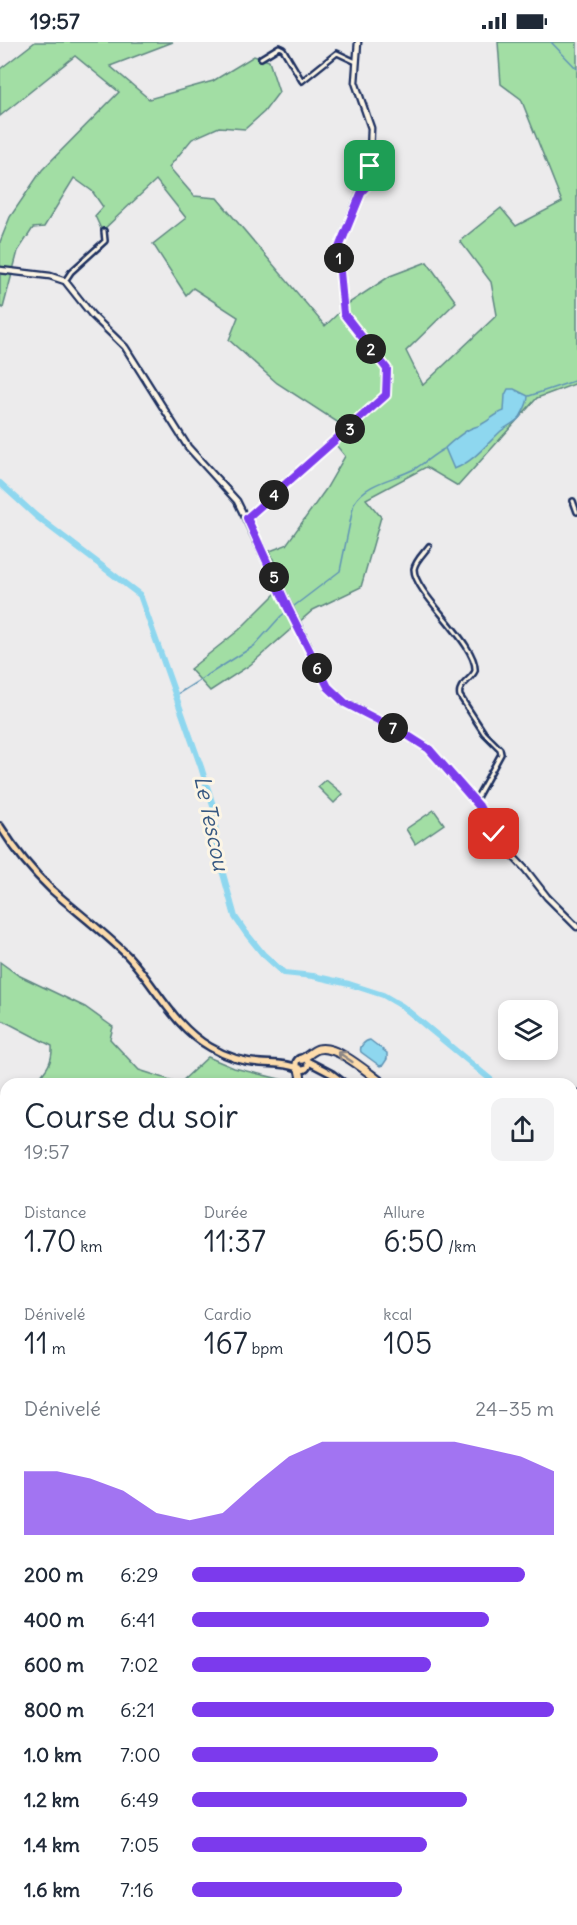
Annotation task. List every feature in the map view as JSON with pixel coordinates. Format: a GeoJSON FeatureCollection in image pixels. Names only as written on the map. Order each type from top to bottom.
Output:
{"type":"FeatureCollection","features":[{"type":"Feature","properties":{"kind":"highway"},"geometry":{"type":"LineString","coordinates":[[302,1060],[316,1050],[331,1049],[375,1078]]}},
{"type":"Feature","properties":{"kind":"highway"},"geometry":{"type":"LineString","coordinates":[[301,1069],[301,1078]]}},
{"type":"Feature","properties":{"kind":"main road"},"geometry":{"type":"LineString","coordinates":[[0,826],[20,855],[44,882],[129,958],[175,1017],[193,1036],[216,1051],[236,1058],[257,1063],[324,1070]]}},
{"type":"Feature","properties":{"kind":"main road"},"geometry":{"type":"LineString","coordinates":[[281,1064],[302,1060],[336,1078]]}},
{"type":"Feature","properties":{"kind":"main road"},"geometry":{"type":"LineString","coordinates":[[301,1069],[302,1060]]}},
{"type":"Feature","properties":{"kind":"main road"},"geometry":{"type":"LineString","coordinates":[[301,1069],[308,1065],[302,1060]]}},
{"type":"Feature","properties":{"kind":"street"},"geometry":{"type":"LineString","coordinates":[[247,518],[386,395],[387,369],[344,314],[338,250],[362,191],[369,184],[371,128],[355,82],[358,42]]}},
{"type":"Feature","properties":{"kind":"street"},"geometry":{"type":"LineString","coordinates":[[261,58],[279,47],[283,48],[302,81],[337,52],[356,62]]}},
{"type":"Feature","properties":{"kind":"street"},"geometry":{"type":"LineString","coordinates":[[65,281],[71,272],[105,241],[104,231]]}},
{"type":"Feature","properties":{"kind":"street"},"geometry":{"type":"LineString","coordinates":[[0,270],[50,276],[65,281],[92,315],[125,347],[188,447],[224,486],[247,518],[289,610],[328,687],[345,703],[429,749],[475,801],[494,834],[547,897],[577,927]]}},
{"type":"Feature","properties":{"kind":"street"},"geometry":{"type":"LineString","coordinates":[[573,501],[577,512]]}},
{"type":"Feature","properties":{"kind":"street"},"geometry":{"type":"LineString","coordinates":[[429,546],[414,568],[415,575],[426,594],[469,651],[475,663],[475,671],[461,687],[460,696],[484,734],[500,749],[501,754],[475,801]]}},
{"type":"Feature","properties":{"kind":"green space"},"geometry":{"type":"Polygon","coordinates":[[[35,42],[173,42],[110,66],[149,99],[213,81],[254,56],[269,61],[279,92],[264,112],[245,129],[219,127],[192,139],[169,167],[194,196],[217,198],[325,326],[349,303],[390,276],[427,262],[456,302],[406,351],[423,385],[497,315],[491,282],[460,241],[501,208],[516,226],[562,202],[521,99],[501,84],[498,42],[577,42],[577,381],[575,384],[537,398],[458,486],[426,467],[366,499],[381,517],[361,587],[313,610],[250,665],[210,691],[190,669],[239,630],[283,586],[270,551],[286,545],[326,489],[345,456],[336,445],[345,427],[277,383],[229,340],[238,317],[193,288],[186,295],[153,244],[186,218],[156,180],[102,231],[95,216],[103,207],[92,191],[74,178],[44,227],[33,228],[18,251],[3,308],[0,306],[0,242],[10,217],[42,170],[119,92],[75,56],[0,116],[0,69],[35,42]]]}},
{"type":"Feature","properties":{"kind":"green space"},"geometry":{"type":"Polygon","coordinates":[[[326,780],[343,794],[334,803],[318,787],[326,780]]]}},
{"type":"Feature","properties":{"kind":"green space"},"geometry":{"type":"Polygon","coordinates":[[[434,810],[444,824],[415,844],[406,829],[434,810]]]}},
{"type":"Feature","properties":{"kind":"green space"},"geometry":{"type":"Polygon","coordinates":[[[0,962],[18,975],[85,1007],[113,1027],[110,1039],[139,1070],[164,1078],[39,1078],[50,1063],[52,1046],[0,1019],[0,962]]]}},
{"type":"Feature","properties":{"kind":"green space"},"geometry":{"type":"Polygon","coordinates":[[[208,1057],[234,1068],[276,1078],[185,1078],[208,1057]]]}},
{"type":"Feature","properties":{"kind":"water"},"geometry":{"type":"Polygon","coordinates":[[[508,389],[514,389],[528,396],[527,404],[520,417],[501,431],[474,457],[454,469],[445,448],[465,431],[504,411],[505,395],[508,389]]]}},
{"type":"Feature","properties":{"kind":"water"},"geometry":{"type":"Polygon","coordinates":[[[370,1040],[387,1053],[387,1059],[383,1065],[380,1066],[361,1052],[362,1044],[370,1040]]]}},
{"type":"Feature","properties":{"kind":"waterway"},"geometry":{"type":"LineString","coordinates":[[551,42],[577,69]]}},
{"type":"Feature","properties":{"kind":"waterway"},"geometry":{"type":"LineString","coordinates":[[529,396],[574,381],[577,377]]}},
{"type":"Feature","properties":{"kind":"waterway"},"geometry":{"type":"LineString","coordinates":[[176,695],[254,646],[281,616],[340,571],[354,503],[360,496],[374,485],[416,468],[444,449]]}},
{"type":"Feature","properties":{"kind":"waterway","name":"Le Tescou"},"geometry":{"type":"LineString","coordinates":[[0,483],[36,516],[140,595],[214,809],[217,852],[235,917],[263,954],[284,973],[313,976],[383,995],[402,1006],[489,1078]]}},
{"type":"Feature","properties":{"kind":"route"},"geometry":{"type":"LineString","coordinates":[[370,166],[369,184],[362,191],[338,250],[344,314],[387,369],[386,395],[347,432],[247,518],[315,665],[328,687],[345,703],[420,742],[429,749],[479,806],[494,834]]}}]}
